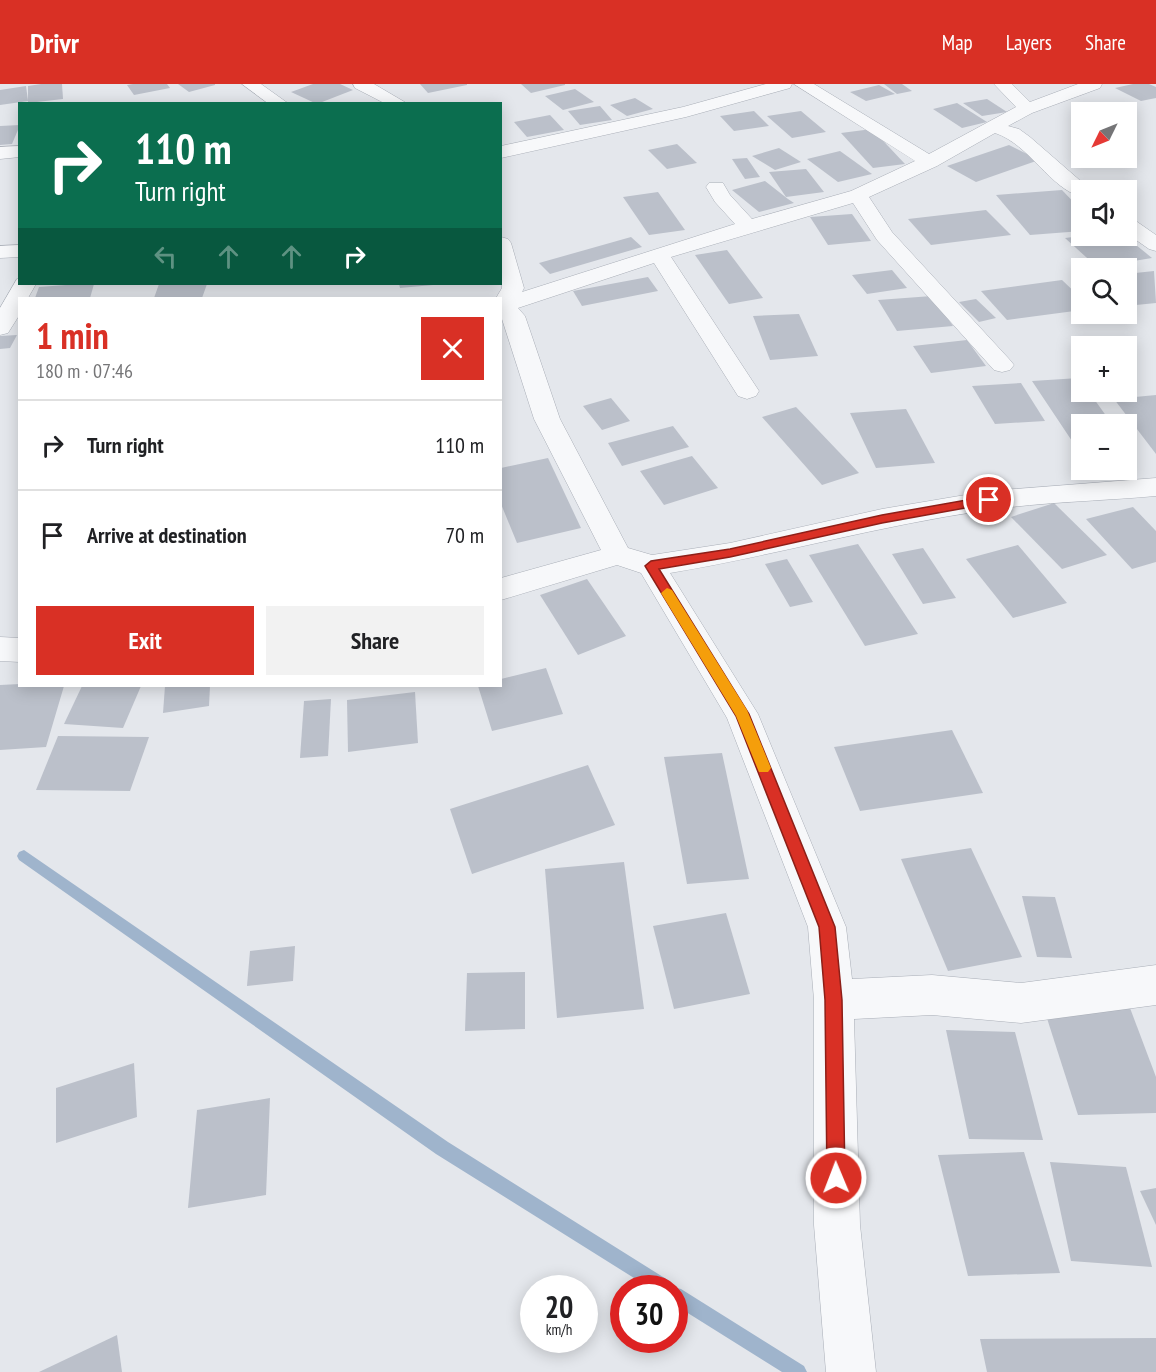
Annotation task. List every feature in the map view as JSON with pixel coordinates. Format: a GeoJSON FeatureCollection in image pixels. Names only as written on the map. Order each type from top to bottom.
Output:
{"type":"FeatureCollection","features":[{"type":"Feature","properties":{"kind":"street"},"geometry":{"type":"LineString","coordinates":[[250,84],[278,102]]}},
{"type":"Feature","properties":{"kind":"street"},"geometry":{"type":"LineString","coordinates":[[361,84],[396,102]]}},
{"type":"Feature","properties":{"kind":"street"},"geometry":{"type":"LineString","coordinates":[[502,152],[686,112],[784,84]]}},
{"type":"Feature","properties":{"kind":"street"},"geometry":{"type":"LineString","coordinates":[[802,84],[930,162]]}},
{"type":"Feature","properties":{"kind":"street"},"geometry":{"type":"LineString","coordinates":[[1002,84],[1021,101],[1026,109]]}},
{"type":"Feature","properties":{"kind":"street"},"geometry":{"type":"LineString","coordinates":[[502,305],[858,195],[930,162],[1026,109],[1094,84]]}},
{"type":"Feature","properties":{"kind":"street"},"geometry":{"type":"LineString","coordinates":[[992,126],[1012,133],[1024,141],[1071,183]]}},
{"type":"Feature","properties":{"kind":"street"},"geometry":{"type":"LineString","coordinates":[[0,153],[18,151]]}},
{"type":"Feature","properties":{"kind":"street"},"geometry":{"type":"LineString","coordinates":[[716,187],[722,198],[749,228]]}},
{"type":"Feature","properties":{"kind":"street"},"geometry":{"type":"LineString","coordinates":[[858,195],[884,236],[1002,365]]}},
{"type":"Feature","properties":{"kind":"street"},"geometry":{"type":"LineString","coordinates":[[1137,231],[1156,245]]}},
{"type":"Feature","properties":{"kind":"street"},"geometry":{"type":"LineString","coordinates":[[502,247],[513,288],[502,305]]}},
{"type":"Feature","properties":{"kind":"street"},"geometry":{"type":"LineString","coordinates":[[0,252],[18,251]]}},
{"type":"Feature","properties":{"kind":"street"},"geometry":{"type":"LineString","coordinates":[[660,256],[747,391]]}},
{"type":"Feature","properties":{"kind":"street"},"geometry":{"type":"LineString","coordinates":[[18,329],[0,328],[24,285]]}},
{"type":"Feature","properties":{"kind":"street"},"geometry":{"type":"LineString","coordinates":[[502,305],[514,316],[547,419],[634,560],[742,714],[827,927],[834,1000],[837,1225],[851,1372]]}},
{"type":"Feature","properties":{"kind":"street"},"geometry":{"type":"LineString","coordinates":[[502,589],[634,560],[730,553],[882,519],[989,500],[1156,488]]}},
{"type":"Feature","properties":{"kind":"street"},"geometry":{"type":"LineString","coordinates":[[0,650],[18,650]]}},
{"type":"Feature","properties":{"kind":"street"},"geometry":{"type":"LineString","coordinates":[[834,1000],[932,995],[1021,1003],[1156,985]]}},
{"type":"Feature","properties":{"kind":"building"},"geometry":{"type":"Polygon","coordinates":[[[62,84],[63,99],[28,102],[28,86],[62,84]]]}},
{"type":"Feature","properties":{"kind":"building"},"geometry":{"type":"Polygon","coordinates":[[[167,84],[170,88],[134,95],[127,85],[167,84]]]}},
{"type":"Feature","properties":{"kind":"building"},"geometry":{"type":"Polygon","coordinates":[[[178,84],[215,84],[215,85],[189,92],[178,84]]]}},
{"type":"Feature","properties":{"kind":"building"},"geometry":{"type":"Polygon","coordinates":[[[313,84],[340,84],[353,90],[322,102],[313,102],[291,92],[313,84]]]}},
{"type":"Feature","properties":{"kind":"building"},"geometry":{"type":"Polygon","coordinates":[[[420,84],[467,84],[467,85],[428,93],[420,84]]]}},
{"type":"Feature","properties":{"kind":"building"},"geometry":{"type":"Polygon","coordinates":[[[521,84],[565,84],[565,85],[531,93],[521,84]]]}},
{"type":"Feature","properties":{"kind":"building"},"geometry":{"type":"Polygon","coordinates":[[[884,84],[902,84],[912,91],[897,94],[884,84]]]}},
{"type":"Feature","properties":{"kind":"building"},"geometry":{"type":"Polygon","coordinates":[[[1133,84],[1149,84],[1156,87],[1156,98],[1141,101],[1115,88],[1133,84]]]}},
{"type":"Feature","properties":{"kind":"building"},"geometry":{"type":"Polygon","coordinates":[[[879,85],[895,94],[866,101],[850,92],[879,85]]]}},
{"type":"Feature","properties":{"kind":"building"},"geometry":{"type":"Polygon","coordinates":[[[26,86],[28,101],[0,105],[0,90],[26,86]]]}},
{"type":"Feature","properties":{"kind":"building"},"geometry":{"type":"Polygon","coordinates":[[[575,89],[594,102],[563,110],[545,96],[575,89]]]}},
{"type":"Feature","properties":{"kind":"building"},"geometry":{"type":"Polygon","coordinates":[[[635,98],[653,109],[627,116],[610,105],[635,98]]]}},
{"type":"Feature","properties":{"kind":"building"},"geometry":{"type":"Polygon","coordinates":[[[987,99],[1007,112],[982,116],[963,103],[987,99]]]}},
{"type":"Feature","properties":{"kind":"building"},"geometry":{"type":"Polygon","coordinates":[[[957,103],[987,122],[962,128],[933,109],[957,103]]]}},
{"type":"Feature","properties":{"kind":"building"},"geometry":{"type":"Polygon","coordinates":[[[600,106],[612,120],[580,125],[568,111],[600,106]]]}},
{"type":"Feature","properties":{"kind":"building"},"geometry":{"type":"Polygon","coordinates":[[[754,111],[769,126],[734,131],[720,116],[754,111]]]}},
{"type":"Feature","properties":{"kind":"building"},"geometry":{"type":"Polygon","coordinates":[[[801,111],[826,132],[792,138],[767,116],[801,111]]]}},
{"type":"Feature","properties":{"kind":"building"},"geometry":{"type":"Polygon","coordinates":[[[550,115],[564,130],[527,137],[514,122],[550,115]]]}},
{"type":"Feature","properties":{"kind":"building"},"geometry":{"type":"Polygon","coordinates":[[[18,125],[12,144],[0,145],[0,126],[18,125]]]}},
{"type":"Feature","properties":{"kind":"building"},"geometry":{"type":"Polygon","coordinates":[[[872,129],[905,164],[873,168],[841,133],[872,129]]]}},
{"type":"Feature","properties":{"kind":"building"},"geometry":{"type":"Polygon","coordinates":[[[677,144],[697,163],[667,169],[648,150],[677,144]]]}},
{"type":"Feature","properties":{"kind":"building"},"geometry":{"type":"Polygon","coordinates":[[[1009,145],[1039,160],[976,182],[947,166],[1009,145]]]}},
{"type":"Feature","properties":{"kind":"building"},"geometry":{"type":"Polygon","coordinates":[[[779,148],[801,162],[775,170],[752,156],[779,148]]]}},
{"type":"Feature","properties":{"kind":"building"},"geometry":{"type":"Polygon","coordinates":[[[840,151],[872,174],[838,182],[807,159],[840,151]]]}},
{"type":"Feature","properties":{"kind":"building"},"geometry":{"type":"Polygon","coordinates":[[[747,158],[760,177],[745,179],[732,159],[747,158]]]}},
{"type":"Feature","properties":{"kind":"building"},"geometry":{"type":"Polygon","coordinates":[[[806,169],[824,192],[786,197],[769,172],[806,169]]]}},
{"type":"Feature","properties":{"kind":"building"},"geometry":{"type":"Polygon","coordinates":[[[765,181],[794,203],[759,212],[732,190],[765,181]]]}},
{"type":"Feature","properties":{"kind":"building"},"geometry":{"type":"Polygon","coordinates":[[[1062,190],[1071,199],[1071,232],[1030,235],[996,195],[1062,190]]]}},
{"type":"Feature","properties":{"kind":"building"},"geometry":{"type":"Polygon","coordinates":[[[658,192],[685,230],[649,235],[623,197],[658,192]]]}},
{"type":"Feature","properties":{"kind":"building"},"geometry":{"type":"Polygon","coordinates":[[[986,210],[1011,235],[931,245],[908,219],[986,210]]]}},
{"type":"Feature","properties":{"kind":"building"},"geometry":{"type":"Polygon","coordinates":[[[852,214],[871,241],[828,245],[810,217],[852,214]]]}},
{"type":"Feature","properties":{"kind":"building"},"geometry":{"type":"Polygon","coordinates":[[[631,237],[642,247],[550,274],[539,263],[631,237]]]}},
{"type":"Feature","properties":{"kind":"building"},"geometry":{"type":"Polygon","coordinates":[[[1074,246],[1137,246],[1152,258],[1137,260],[1137,258],[1087,258],[1074,246]]]}},
{"type":"Feature","properties":{"kind":"building"},"geometry":{"type":"Polygon","coordinates":[[[727,250],[763,298],[729,304],[695,255],[727,250]]]}},
{"type":"Feature","properties":{"kind":"building"},"geometry":{"type":"Polygon","coordinates":[[[892,270],[907,288],[867,294],[852,275],[892,270]]]}},
{"type":"Feature","properties":{"kind":"building"},"geometry":{"type":"Polygon","coordinates":[[[1154,271],[1156,303],[1137,305],[1137,273],[1154,271]]]}},
{"type":"Feature","properties":{"kind":"building"},"geometry":{"type":"Polygon","coordinates":[[[648,277],[658,291],[582,306],[573,291],[648,277]]]}},
{"type":"Feature","properties":{"kind":"building"},"geometry":{"type":"Polygon","coordinates":[[[1062,280],[1071,289],[1071,311],[1007,320],[981,291],[1062,280]]]}},
{"type":"Feature","properties":{"kind":"building"},"geometry":{"type":"Polygon","coordinates":[[[94,285],[90,297],[35,297],[39,287],[94,285]]]}},
{"type":"Feature","properties":{"kind":"building"},"geometry":{"type":"Polygon","coordinates":[[[159,285],[207,285],[202,297],[154,297],[159,285]]]}},
{"type":"Feature","properties":{"kind":"building"},"geometry":{"type":"Polygon","coordinates":[[[399,285],[433,285],[400,288],[399,285]]]}},
{"type":"Feature","properties":{"kind":"building"},"geometry":{"type":"Polygon","coordinates":[[[932,296],[953,326],[897,331],[878,300],[932,296]]]}},
{"type":"Feature","properties":{"kind":"building"},"geometry":{"type":"Polygon","coordinates":[[[976,299],[996,318],[979,322],[959,302],[976,299]]]}},
{"type":"Feature","properties":{"kind":"building"},"geometry":{"type":"Polygon","coordinates":[[[799,314],[818,356],[770,360],[753,316],[799,314]]]}},
{"type":"Feature","properties":{"kind":"building"},"geometry":{"type":"Polygon","coordinates":[[[17,335],[10,348],[0,349],[0,336],[17,335]]]}},
{"type":"Feature","properties":{"kind":"building"},"geometry":{"type":"Polygon","coordinates":[[[967,340],[986,366],[931,373],[913,346],[967,340]]]}},
{"type":"Feature","properties":{"kind":"building"},"geometry":{"type":"Polygon","coordinates":[[[1071,379],[1071,402],[1096,402],[1105,414],[1071,414],[1071,440],[1032,381],[1071,379]]]}},
{"type":"Feature","properties":{"kind":"building"},"geometry":{"type":"Polygon","coordinates":[[[1021,383],[1045,421],[995,424],[972,386],[1021,383]]]}},
{"type":"Feature","properties":{"kind":"building"},"geometry":{"type":"Polygon","coordinates":[[[1156,395],[1156,454],[1137,429],[1137,414],[1125,414],[1116,402],[1137,402],[1137,397],[1156,395]]]}},
{"type":"Feature","properties":{"kind":"building"},"geometry":{"type":"Polygon","coordinates":[[[611,398],[630,421],[602,430],[583,406],[611,398]]]}},
{"type":"Feature","properties":{"kind":"building"},"geometry":{"type":"Polygon","coordinates":[[[796,407],[859,473],[822,485],[762,417],[796,407]]]}},
{"type":"Feature","properties":{"kind":"building"},"geometry":{"type":"Polygon","coordinates":[[[906,409],[935,463],[876,468],[850,413],[906,409]]]}},
{"type":"Feature","properties":{"kind":"building"},"geometry":{"type":"Polygon","coordinates":[[[673,426],[689,447],[622,466],[608,443],[673,426]]]}},
{"type":"Feature","properties":{"kind":"building"},"geometry":{"type":"Polygon","coordinates":[[[692,456],[718,488],[664,505],[640,471],[692,456]]]}},
{"type":"Feature","properties":{"kind":"building"},"geometry":{"type":"Polygon","coordinates":[[[548,458],[581,528],[517,543],[502,506],[502,468],[548,458]]]}},
{"type":"Feature","properties":{"kind":"building"},"geometry":{"type":"Polygon","coordinates":[[[1054,503],[1107,555],[1062,569],[1011,517],[1054,503]]]}},
{"type":"Feature","properties":{"kind":"building"},"geometry":{"type":"Polygon","coordinates":[[[1133,507],[1156,531],[1156,562],[1132,569],[1086,519],[1133,507]]]}},
{"type":"Feature","properties":{"kind":"building"},"geometry":{"type":"Polygon","coordinates":[[[858,544],[918,634],[865,646],[809,555],[858,544]]]}},
{"type":"Feature","properties":{"kind":"building"},"geometry":{"type":"Polygon","coordinates":[[[1018,545],[1067,603],[1013,618],[966,559],[1018,545]]]}},
{"type":"Feature","properties":{"kind":"building"},"geometry":{"type":"Polygon","coordinates":[[[923,548],[956,598],[923,604],[892,554],[923,548]]]}},
{"type":"Feature","properties":{"kind":"building"},"geometry":{"type":"Polygon","coordinates":[[[787,559],[813,602],[790,607],[765,564],[787,559]]]}},
{"type":"Feature","properties":{"kind":"building"},"geometry":{"type":"Polygon","coordinates":[[[587,579],[626,636],[578,655],[540,595],[587,579]]]}},
{"type":"Feature","properties":{"kind":"building"},"geometry":{"type":"Polygon","coordinates":[[[546,668],[563,714],[492,731],[478,687],[502,687],[502,679],[546,668]]]}},
{"type":"Feature","properties":{"kind":"building"},"geometry":{"type":"Polygon","coordinates":[[[0,685],[64,687],[46,747],[0,750],[0,685]]]}},
{"type":"Feature","properties":{"kind":"building"},"geometry":{"type":"Polygon","coordinates":[[[82,687],[141,687],[123,728],[64,724],[82,687]]]}},
{"type":"Feature","properties":{"kind":"building"},"geometry":{"type":"Polygon","coordinates":[[[165,687],[210,687],[209,706],[163,713],[165,687]]]}},
{"type":"Feature","properties":{"kind":"building"},"geometry":{"type":"Polygon","coordinates":[[[415,692],[418,743],[348,752],[347,700],[415,692]]]}},
{"type":"Feature","properties":{"kind":"building"},"geometry":{"type":"Polygon","coordinates":[[[331,699],[328,756],[300,758],[304,701],[331,699]]]}},
{"type":"Feature","properties":{"kind":"building"},"geometry":{"type":"Polygon","coordinates":[[[952,730],[983,793],[860,811],[834,747],[952,730]]]}},
{"type":"Feature","properties":{"kind":"building"},"geometry":{"type":"Polygon","coordinates":[[[58,736],[149,737],[130,791],[36,790],[58,736]]]}},
{"type":"Feature","properties":{"kind":"building"},"geometry":{"type":"Polygon","coordinates":[[[722,753],[749,879],[687,884],[664,757],[722,753]]]}},
{"type":"Feature","properties":{"kind":"building"},"geometry":{"type":"Polygon","coordinates":[[[588,765],[615,825],[472,874],[450,809],[588,765]]]}},
{"type":"Feature","properties":{"kind":"building"},"geometry":{"type":"Polygon","coordinates":[[[971,848],[1022,957],[948,971],[901,859],[971,848]]]}},
{"type":"Feature","properties":{"kind":"building"},"geometry":{"type":"Polygon","coordinates":[[[624,862],[644,1009],[557,1018],[545,869],[624,862]]]}},
{"type":"Feature","properties":{"kind":"building"},"geometry":{"type":"Polygon","coordinates":[[[1022,896],[1055,897],[1072,958],[1037,957],[1022,896]]]}},
{"type":"Feature","properties":{"kind":"building"},"geometry":{"type":"Polygon","coordinates":[[[726,913],[750,994],[674,1009],[653,926],[726,913]]]}},
{"type":"Feature","properties":{"kind":"building"},"geometry":{"type":"Polygon","coordinates":[[[295,946],[293,981],[247,986],[250,951],[295,946]]]}},
{"type":"Feature","properties":{"kind":"building"},"geometry":{"type":"Polygon","coordinates":[[[525,972],[525,1029],[465,1031],[467,973],[525,972]]]}},
{"type":"Feature","properties":{"kind":"building"},"geometry":{"type":"Polygon","coordinates":[[[1130,1008],[1156,1077],[1156,1113],[1078,1115],[1044,1009],[1130,1008]]]}},
{"type":"Feature","properties":{"kind":"building"},"geometry":{"type":"Polygon","coordinates":[[[946,1030],[1015,1032],[1043,1140],[969,1139],[946,1030]]]}},
{"type":"Feature","properties":{"kind":"building"},"geometry":{"type":"Polygon","coordinates":[[[134,1063],[137,1117],[56,1143],[56,1088],[134,1063]]]}},
{"type":"Feature","properties":{"kind":"building"},"geometry":{"type":"Polygon","coordinates":[[[270,1098],[266,1195],[188,1208],[197,1110],[270,1098]]]}},
{"type":"Feature","properties":{"kind":"building"},"geometry":{"type":"Polygon","coordinates":[[[1024,1152],[1060,1273],[968,1276],[938,1155],[1024,1152]]]}},
{"type":"Feature","properties":{"kind":"building"},"geometry":{"type":"Polygon","coordinates":[[[1050,1162],[1126,1167],[1152,1267],[1071,1261],[1050,1162]]]}},
{"type":"Feature","properties":{"kind":"building"},"geometry":{"type":"Polygon","coordinates":[[[1156,1188],[1156,1225],[1140,1191],[1156,1188]]]}},
{"type":"Feature","properties":{"kind":"building"},"geometry":{"type":"Polygon","coordinates":[[[117,1335],[122,1372],[39,1372],[117,1335]]]}},
{"type":"Feature","properties":{"kind":"building"},"geometry":{"type":"Polygon","coordinates":[[[1156,1338],[1156,1372],[987,1372],[980,1339],[1156,1338]]]}},
{"type":"Feature","properties":{"kind":"waterway"},"geometry":{"type":"LineString","coordinates":[[24,856],[442,1148],[644,1275]]}},
{"type":"Feature","properties":{"kind":"waterway"},"geometry":{"type":"LineString","coordinates":[[688,1303],[798,1372]]}},
{"type":"Feature","properties":{"kind":"slow traffic"},"geometry":{"type":"LineString","coordinates":[[667,593],[742,714],[763,768]]}},
{"type":"Feature","properties":{"kind":"route"},"geometry":{"type":"LineString","coordinates":[[836,1178],[834,1000],[827,927],[742,714],[651,566],[730,553],[882,519],[989,500]]}}]}
